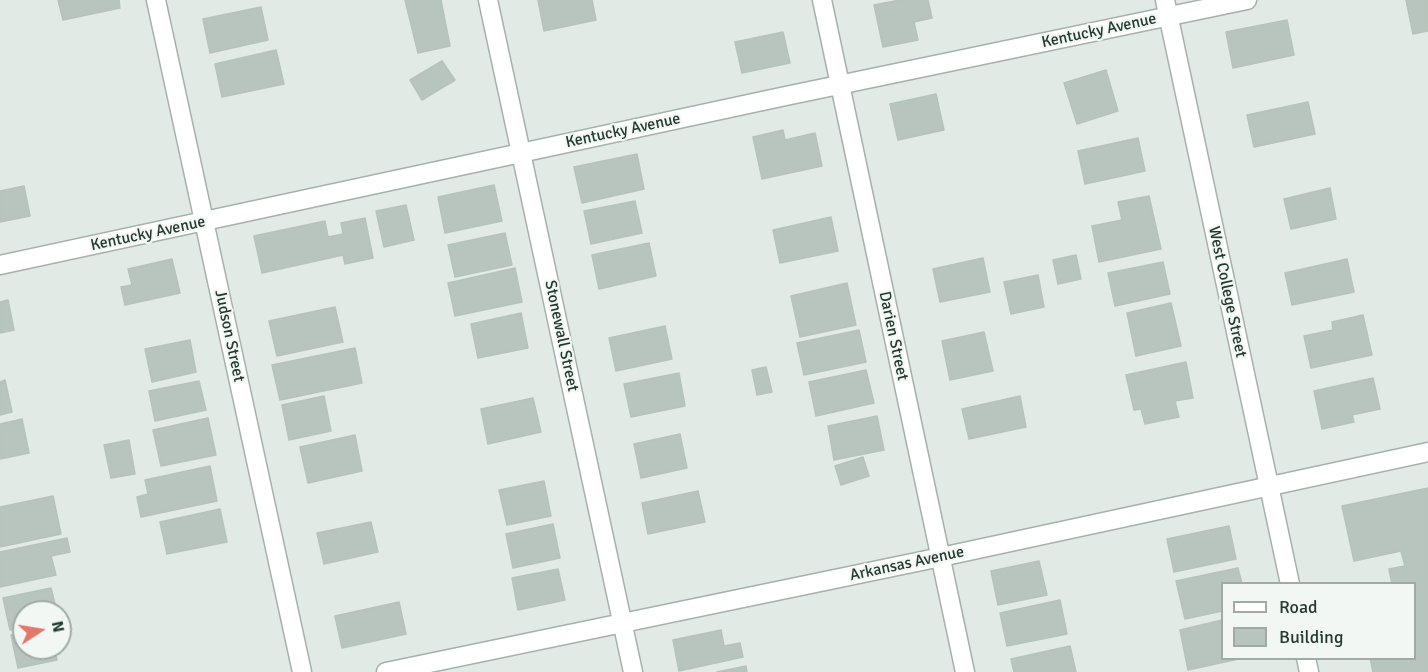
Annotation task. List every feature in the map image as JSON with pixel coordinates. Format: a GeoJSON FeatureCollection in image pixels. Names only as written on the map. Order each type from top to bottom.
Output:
{"type":"FeatureCollection","features":[{"type":"Feature","properties":{"kind":"street","name":"Judson Street"},"geometry":{"type":"LineString","coordinates":[[156,0],[302,672]]}},
{"type":"Feature","properties":{"kind":"street","name":"Stonewall Street"},"geometry":{"type":"LineString","coordinates":[[488,0],[633,672]]}},
{"type":"Feature","properties":{"kind":"street","name":"Darien Street"},"geometry":{"type":"LineString","coordinates":[[822,0],[966,672]]}},
{"type":"Feature","properties":{"kind":"street","name":"Kentucky Avenue"},"geometry":{"type":"LineString","coordinates":[[0,265],[840,85],[1166,8],[1247,0]]}},
{"type":"Feature","properties":{"kind":"street","name":"West College Street"},"geometry":{"type":"LineString","coordinates":[[1166,8],[1290,582]]}},
{"type":"Feature","properties":{"kind":"street","name":"Arkansas Avenue"},"geometry":{"type":"LineString","coordinates":[[386,672],[940,557],[1428,452]]}},
{"type":"Feature","properties":{"kind":"building"},"geometry":{"type":"Polygon","coordinates":[[[58,0],[119,0],[120,8],[63,20],[58,0]]]}},
{"type":"Feature","properties":{"kind":"building"},"geometry":{"type":"Polygon","coordinates":[[[405,0],[441,0],[450,46],[418,53],[405,0]]]}},
{"type":"Feature","properties":{"kind":"building"},"geometry":{"type":"Polygon","coordinates":[[[538,0],[592,0],[596,20],[544,31],[538,0]]]}},
{"type":"Feature","properties":{"kind":"building"},"geometry":{"type":"Polygon","coordinates":[[[900,0],[928,0],[932,18],[914,22],[918,40],[883,47],[874,5],[900,0]]]}},
{"type":"Feature","properties":{"kind":"building"},"geometry":{"type":"Polygon","coordinates":[[[1406,0],[1428,0],[1428,31],[1413,34],[1406,0]]]}},
{"type":"Feature","properties":{"kind":"building"},"geometry":{"type":"Polygon","coordinates":[[[261,7],[268,40],[210,53],[203,19],[261,7]]]}},
{"type":"Feature","properties":{"kind":"building"},"geometry":{"type":"Polygon","coordinates":[[[1287,20],[1294,55],[1233,68],[1226,32],[1287,20]]]}},
{"type":"Feature","properties":{"kind":"building"},"geometry":{"type":"Polygon","coordinates":[[[783,32],[790,63],[742,73],[735,42],[783,32]]]}},
{"type":"Feature","properties":{"kind":"building"},"geometry":{"type":"Polygon","coordinates":[[[276,50],[284,84],[222,97],[215,64],[276,50]]]}},
{"type":"Feature","properties":{"kind":"building"},"geometry":{"type":"Polygon","coordinates":[[[442,61],[455,80],[422,100],[410,80],[442,61]]]}},
{"type":"Feature","properties":{"kind":"building"},"geometry":{"type":"Polygon","coordinates":[[[1106,70],[1118,111],[1077,124],[1064,83],[1106,70]]]}},
{"type":"Feature","properties":{"kind":"building"},"geometry":{"type":"Polygon","coordinates":[[[936,94],[944,130],[898,140],[890,104],[936,94]]]}},
{"type":"Feature","properties":{"kind":"building"},"geometry":{"type":"Polygon","coordinates":[[[1308,102],[1315,134],[1254,147],[1247,115],[1308,102]]]}},
{"type":"Feature","properties":{"kind":"building"},"geometry":{"type":"Polygon","coordinates":[[[783,130],[785,140],[815,133],[822,166],[762,179],[753,137],[783,130]]]}},
{"type":"Feature","properties":{"kind":"building"},"geometry":{"type":"Polygon","coordinates":[[[1138,138],[1145,171],[1085,184],[1078,151],[1138,138]]]}},
{"type":"Feature","properties":{"kind":"building"},"geometry":{"type":"Polygon","coordinates":[[[637,154],[644,189],[582,203],[574,167],[637,154]]]}},
{"type":"Feature","properties":{"kind":"building"},"geometry":{"type":"Polygon","coordinates":[[[494,185],[502,221],[445,233],[438,197],[494,185]]]}},
{"type":"Feature","properties":{"kind":"building"},"geometry":{"type":"Polygon","coordinates":[[[24,186],[30,216],[0,222],[0,191],[24,186]]]}},
{"type":"Feature","properties":{"kind":"building"},"geometry":{"type":"Polygon","coordinates":[[[1330,188],[1336,219],[1291,229],[1284,199],[1330,188]]]}},
{"type":"Feature","properties":{"kind":"building"},"geometry":{"type":"Polygon","coordinates":[[[1149,196],[1161,249],[1099,262],[1092,226],[1122,220],[1118,202],[1149,196]]]}},
{"type":"Feature","properties":{"kind":"building"},"geometry":{"type":"Polygon","coordinates":[[[635,201],[642,233],[591,244],[584,211],[635,201]]]}},
{"type":"Feature","properties":{"kind":"building"},"geometry":{"type":"Polygon","coordinates":[[[406,205],[414,240],[384,247],[376,211],[406,205]]]}},
{"type":"Feature","properties":{"kind":"building"},"geometry":{"type":"Polygon","coordinates":[[[831,217],[838,251],[780,263],[773,230],[831,217]]]}},
{"type":"Feature","properties":{"kind":"building"},"geometry":{"type":"Polygon","coordinates":[[[365,218],[373,258],[345,264],[343,255],[262,273],[254,236],[325,221],[328,237],[343,234],[341,223],[365,218]]]}},
{"type":"Feature","properties":{"kind":"building"},"geometry":{"type":"Polygon","coordinates":[[[505,233],[512,265],[455,277],[448,245],[505,233]]]}},
{"type":"Feature","properties":{"kind":"building"},"geometry":{"type":"Polygon","coordinates":[[[649,243],[656,276],[599,289],[592,255],[649,243]]]}},
{"type":"Feature","properties":{"kind":"building"},"geometry":{"type":"Polygon","coordinates":[[[1076,255],[1081,279],[1058,284],[1053,260],[1076,255]]]}},
{"type":"Feature","properties":{"kind":"building"},"geometry":{"type":"Polygon","coordinates":[[[983,258],[990,292],[940,302],[933,269],[983,258]]]}},
{"type":"Feature","properties":{"kind":"building"},"geometry":{"type":"Polygon","coordinates":[[[172,259],[180,293],[125,305],[121,287],[132,285],[128,269],[172,259]]]}},
{"type":"Feature","properties":{"kind":"building"},"geometry":{"type":"Polygon","coordinates":[[[1347,259],[1354,292],[1292,305],[1285,273],[1347,259]]]}},
{"type":"Feature","properties":{"kind":"building"},"geometry":{"type":"Polygon","coordinates":[[[1163,262],[1170,294],[1115,306],[1108,273],[1163,262]]]}},
{"type":"Feature","properties":{"kind":"building"},"geometry":{"type":"Polygon","coordinates":[[[515,268],[522,302],[455,316],[448,283],[515,268]]]}},
{"type":"Feature","properties":{"kind":"building"},"geometry":{"type":"Polygon","coordinates":[[[1038,275],[1044,307],[1011,314],[1004,282],[1038,275]]]}},
{"type":"Feature","properties":{"kind":"building"},"geometry":{"type":"Polygon","coordinates":[[[847,283],[856,325],[800,337],[791,296],[847,283]]]}},
{"type":"Feature","properties":{"kind":"building"},"geometry":{"type":"Polygon","coordinates":[[[8,300],[14,330],[0,333],[0,302],[8,300]]]}},
{"type":"Feature","properties":{"kind":"building"},"geometry":{"type":"Polygon","coordinates":[[[1171,303],[1181,346],[1136,356],[1127,313],[1171,303]]]}},
{"type":"Feature","properties":{"kind":"building"},"geometry":{"type":"Polygon","coordinates":[[[335,307],[343,342],[277,356],[269,321],[335,307]]]}},
{"type":"Feature","properties":{"kind":"building"},"geometry":{"type":"Polygon","coordinates":[[[521,313],[528,348],[478,358],[471,324],[521,313]]]}},
{"type":"Feature","properties":{"kind":"building"},"geometry":{"type":"Polygon","coordinates":[[[1363,315],[1372,355],[1311,368],[1304,336],[1333,330],[1332,322],[1363,315]]]}},
{"type":"Feature","properties":{"kind":"building"},"geometry":{"type":"Polygon","coordinates":[[[665,326],[672,359],[616,371],[609,338],[665,326]]]}},
{"type":"Feature","properties":{"kind":"building"},"geometry":{"type":"Polygon","coordinates":[[[859,330],[866,362],[804,375],[797,343],[859,330]]]}},
{"type":"Feature","properties":{"kind":"building"},"geometry":{"type":"Polygon","coordinates":[[[984,332],[993,371],[950,380],[942,341],[984,332]]]}},
{"type":"Feature","properties":{"kind":"building"},"geometry":{"type":"Polygon","coordinates":[[[190,340],[196,372],[152,382],[145,349],[190,340]]]}},
{"type":"Feature","properties":{"kind":"building"},"geometry":{"type":"Polygon","coordinates":[[[355,348],[362,383],[280,400],[272,365],[355,348]]]}},
{"type":"Feature","properties":{"kind":"building"},"geometry":{"type":"Polygon","coordinates":[[[1186,362],[1193,398],[1175,401],[1179,417],[1145,424],[1141,409],[1134,410],[1126,375],[1186,362]]]}},
{"type":"Feature","properties":{"kind":"building"},"geometry":{"type":"Polygon","coordinates":[[[766,367],[772,392],[757,395],[752,370],[766,367]]]}},
{"type":"Feature","properties":{"kind":"building"},"geometry":{"type":"Polygon","coordinates":[[[866,370],[874,403],[816,416],[809,382],[866,370]]]}},
{"type":"Feature","properties":{"kind":"building"},"geometry":{"type":"Polygon","coordinates":[[[679,373],[685,406],[631,417],[624,384],[679,373]]]}},
{"type":"Feature","properties":{"kind":"building"},"geometry":{"type":"Polygon","coordinates":[[[1373,378],[1380,409],[1352,415],[1354,422],[1322,429],[1314,391],[1373,378]]]}},
{"type":"Feature","properties":{"kind":"building"},"geometry":{"type":"Polygon","coordinates":[[[5,380],[12,412],[0,415],[0,382],[5,380]]]}},
{"type":"Feature","properties":{"kind":"building"},"geometry":{"type":"Polygon","coordinates":[[[199,381],[206,410],[155,421],[149,391],[199,381]]]}},
{"type":"Feature","properties":{"kind":"building"},"geometry":{"type":"Polygon","coordinates":[[[324,396],[331,431],[289,440],[282,405],[324,396]]]}},
{"type":"Feature","properties":{"kind":"building"},"geometry":{"type":"Polygon","coordinates":[[[1020,396],[1026,427],[969,439],[962,409],[1020,396]]]}},
{"type":"Feature","properties":{"kind":"building"},"geometry":{"type":"Polygon","coordinates":[[[533,398],[541,432],[488,444],[481,409],[533,398]]]}},
{"type":"Feature","properties":{"kind":"building"},"geometry":{"type":"Polygon","coordinates":[[[877,416],[884,450],[834,460],[828,426],[877,416]]]}},
{"type":"Feature","properties":{"kind":"building"},"geometry":{"type":"Polygon","coordinates":[[[208,418],[216,455],[161,466],[153,430],[208,418]]]}},
{"type":"Feature","properties":{"kind":"building"},"geometry":{"type":"Polygon","coordinates":[[[22,419],[29,453],[0,459],[0,424],[22,419]]]}},
{"type":"Feature","properties":{"kind":"building"},"geometry":{"type":"Polygon","coordinates":[[[680,434],[687,468],[641,478],[634,444],[680,434]]]}},
{"type":"Feature","properties":{"kind":"building"},"geometry":{"type":"Polygon","coordinates":[[[355,435],[362,471],[308,483],[300,447],[355,435]]]}},
{"type":"Feature","properties":{"kind":"building"},"geometry":{"type":"Polygon","coordinates":[[[129,440],[135,474],[111,478],[104,445],[129,440]]]}},
{"type":"Feature","properties":{"kind":"building"},"geometry":{"type":"Polygon","coordinates":[[[863,457],[869,476],[841,485],[835,466],[863,457]]]}},
{"type":"Feature","properties":{"kind":"building"},"geometry":{"type":"Polygon","coordinates":[[[210,466],[217,501],[141,517],[137,497],[148,494],[145,480],[210,466]]]}},
{"type":"Feature","properties":{"kind":"building"},"geometry":{"type":"Polygon","coordinates":[[[544,481],[551,516],[507,525],[499,490],[544,481]]]}},
{"type":"Feature","properties":{"kind":"building"},"geometry":{"type":"Polygon","coordinates":[[[1428,488],[1428,672],[1373,672],[1370,660],[1416,660],[1416,582],[1392,582],[1389,569],[1405,566],[1401,551],[1354,561],[1342,506],[1428,488]]]}},
{"type":"Feature","properties":{"kind":"building"},"geometry":{"type":"Polygon","coordinates":[[[698,491],[705,522],[648,534],[642,503],[698,491]]]}},
{"type":"Feature","properties":{"kind":"building"},"geometry":{"type":"Polygon","coordinates":[[[53,496],[61,534],[0,547],[0,507],[53,496]]]}},
{"type":"Feature","properties":{"kind":"building"},"geometry":{"type":"Polygon","coordinates":[[[220,509],[227,542],[167,554],[160,522],[220,509]]]}},
{"type":"Feature","properties":{"kind":"building"},"geometry":{"type":"Polygon","coordinates":[[[371,522],[378,552],[324,564],[317,533],[371,522]]]}},
{"type":"Feature","properties":{"kind":"building"},"geometry":{"type":"Polygon","coordinates":[[[553,524],[560,558],[513,568],[506,534],[553,524]]]}},
{"type":"Feature","properties":{"kind":"building"},"geometry":{"type":"Polygon","coordinates":[[[1229,526],[1236,559],[1174,572],[1167,539],[1229,526]]]}},
{"type":"Feature","properties":{"kind":"building"},"geometry":{"type":"Polygon","coordinates":[[[67,538],[70,552],[51,556],[56,575],[0,587],[0,552],[67,538]]]}},
{"type":"Feature","properties":{"kind":"building"},"geometry":{"type":"Polygon","coordinates":[[[1039,561],[1047,595],[998,605],[991,571],[1039,561]]]}},
{"type":"Feature","properties":{"kind":"building"},"geometry":{"type":"Polygon","coordinates":[[[1238,568],[1242,582],[1221,582],[1221,611],[1185,619],[1176,581],[1238,568]]]}},
{"type":"Feature","properties":{"kind":"building"},"geometry":{"type":"Polygon","coordinates":[[[558,569],[565,600],[518,610],[512,578],[558,569]]]}},
{"type":"Feature","properties":{"kind":"building"},"geometry":{"type":"Polygon","coordinates":[[[51,588],[54,600],[12,600],[12,630],[10,630],[3,598],[51,588]]]}},
{"type":"Feature","properties":{"kind":"building"},"geometry":{"type":"Polygon","coordinates":[[[1060,600],[1067,634],[1007,646],[1000,613],[1060,600]]]}},
{"type":"Feature","properties":{"kind":"building"},"geometry":{"type":"Polygon","coordinates":[[[399,602],[406,634],[342,648],[335,616],[399,602]]]}},
{"type":"Feature","properties":{"kind":"building"},"geometry":{"type":"Polygon","coordinates":[[[1221,620],[1221,660],[1234,660],[1188,670],[1180,630],[1221,620]]]}},
{"type":"Feature","properties":{"kind":"building"},"geometry":{"type":"Polygon","coordinates":[[[721,630],[724,646],[740,643],[743,657],[679,671],[673,640],[721,630]]]}},
{"type":"Feature","properties":{"kind":"building"},"geometry":{"type":"Polygon","coordinates":[[[1070,646],[1076,672],[1014,672],[1011,659],[1070,646]]]}},
{"type":"Feature","properties":{"kind":"building"},"geometry":{"type":"Polygon","coordinates":[[[16,660],[57,660],[18,668],[16,660]]]}},
{"type":"Feature","properties":{"kind":"building"},"geometry":{"type":"Polygon","coordinates":[[[746,666],[747,672],[717,672],[746,666]]]}}]}
